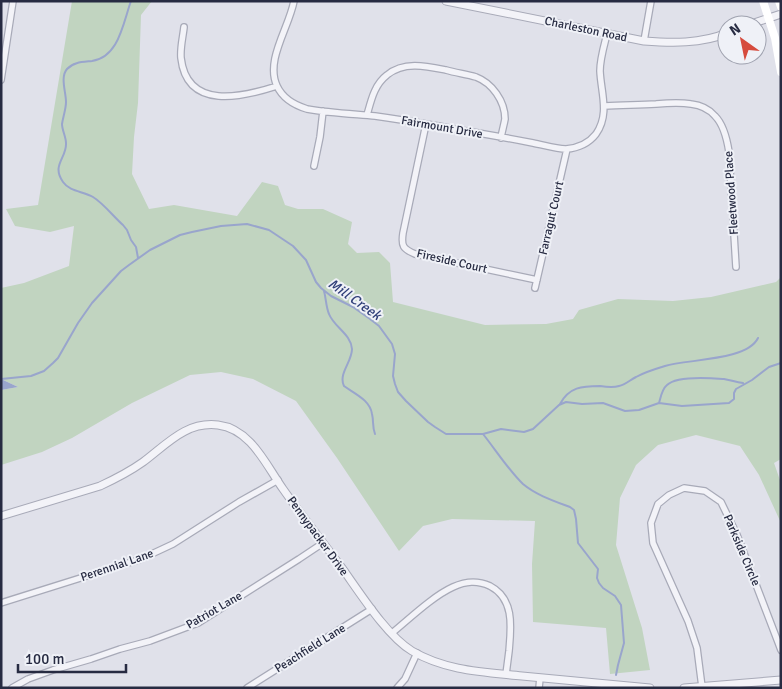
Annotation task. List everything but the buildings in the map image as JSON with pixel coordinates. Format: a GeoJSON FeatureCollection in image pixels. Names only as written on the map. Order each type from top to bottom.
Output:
{"type":"FeatureCollection","features":[{"type":"Feature","properties":{"kind":"main road"},"geometry":{"type":"LineString","coordinates":[[763,1],[775,38],[781,72]]}},
{"type":"Feature","properties":{"kind":"main road"},"geometry":{"type":"LineString","coordinates":[[779,1],[781,7]]}},
{"type":"Feature","properties":{"kind":"street"},"geometry":{"type":"LineString","coordinates":[[1,80],[13,1]]}},
{"type":"Feature","properties":{"kind":"street"},"geometry":{"type":"LineString","coordinates":[[184,27],[181,50],[183,67],[191,83],[198,89],[214,96],[230,97],[261,91],[277,86],[273,66],[294,1]]}},
{"type":"Feature","properties":{"kind":"street","name":"Charleston Road"},"geometry":{"type":"LineString","coordinates":[[446,1],[644,41],[688,42],[717,37]]}},
{"type":"Feature","properties":{"kind":"street"},"geometry":{"type":"LineString","coordinates":[[644,41],[651,1]]}},
{"type":"Feature","properties":{"kind":"street"},"geometry":{"type":"LineString","coordinates":[[768,18],[781,14]]}},
{"type":"Feature","properties":{"kind":"street"},"geometry":{"type":"LineString","coordinates":[[568,149],[584,144],[591,139],[601,125],[605,106],[600,71],[607,34]]}},
{"type":"Feature","properties":{"kind":"street"},"geometry":{"type":"LineString","coordinates":[[367,116],[376,88],[386,75],[402,67],[429,67],[478,77],[493,88],[504,110],[501,138]]}},
{"type":"Feature","properties":{"kind":"street","name":"Fairmount Drive"},"geometry":{"type":"LineString","coordinates":[[277,86],[284,97],[298,106],[426,124],[538,144],[556,149],[568,149]]}},
{"type":"Feature","properties":{"kind":"street","name":"Fleetwood Place"},"geometry":{"type":"LineString","coordinates":[[605,106],[691,104],[709,110],[716,117],[725,133],[729,152],[736,267]]}},
{"type":"Feature","properties":{"kind":"street"},"geometry":{"type":"LineString","coordinates":[[314,166],[323,111]]}},
{"type":"Feature","properties":{"kind":"street","name":"Fireside Court"},"geometry":{"type":"LineString","coordinates":[[426,124],[402,239],[403,246],[406,250],[415,254],[537,280]]}},
{"type":"Feature","properties":{"kind":"street","name":"Farragut Court"},"geometry":{"type":"LineString","coordinates":[[536,288],[568,149]]}},
{"type":"Feature","properties":{"kind":"street","name":"Pennypacker Drive"},"geometry":{"type":"LineString","coordinates":[[1,516],[112,481],[135,468],[184,430],[206,425],[224,426],[240,433],[256,449],[372,609],[400,642],[417,653],[432,661],[456,668],[650,688]]}},
{"type":"Feature","properties":{"kind":"street","name":"Perennial Lane"},"geometry":{"type":"LineString","coordinates":[[1,603],[141,559],[173,544],[239,502],[278,480]]}},
{"type":"Feature","properties":{"kind":"street","name":"Parkside Circle"},"geometry":{"type":"LineString","coordinates":[[702,687],[697,648],[688,621],[653,543],[650,524],[658,504],[669,495],[684,488],[705,491],[721,502],[737,535],[781,650]]}},
{"type":"Feature","properties":{"kind":"street","name":"Patriot Lane"},"geometry":{"type":"LineString","coordinates":[[12,688],[28,679],[53,670],[150,641],[198,622],[299,560],[323,543]]}},
{"type":"Feature","properties":{"kind":"street"},"geometry":{"type":"LineString","coordinates":[[392,633],[435,598],[451,588],[468,582],[486,584],[500,594],[506,601],[509,610],[511,627],[506,674]]}},
{"type":"Feature","properties":{"kind":"street","name":"Peachfield Lane"},"geometry":{"type":"LineString","coordinates":[[247,688],[372,609]]}},
{"type":"Feature","properties":{"kind":"street"},"geometry":{"type":"LineString","coordinates":[[397,688],[405,679],[417,653]]}},
{"type":"Feature","properties":{"kind":"street"},"geometry":{"type":"LineString","coordinates":[[539,688],[540,678]]}},
{"type":"Feature","properties":{"kind":"street"},"geometry":{"type":"LineString","coordinates":[[684,688],[781,680]]}},
{"type":"Feature","properties":{"kind":"green space"},"geometry":{"type":"Polygon","coordinates":[[[72,1],[152,1],[141,15],[138,103],[132,174],[149,209],[174,205],[237,216],[262,182],[278,186],[285,205],[298,209],[323,209],[352,222],[348,244],[357,253],[379,252],[390,263],[393,302],[485,325],[546,324],[573,319],[579,310],[618,299],[673,301],[711,297],[776,282],[781,277],[781,459],[774,463],[781,483],[781,523],[759,475],[740,446],[696,435],[658,445],[636,465],[620,498],[616,545],[642,628],[650,670],[610,674],[606,628],[533,622],[532,564],[535,521],[452,519],[423,526],[399,551],[337,458],[296,401],[253,379],[221,372],[190,375],[132,403],[72,438],[42,452],[1,465],[1,390],[18,387],[1,379],[1,288],[24,283],[69,266],[74,226],[50,232],[15,226],[6,209],[38,205],[72,1]]]}},
{"type":"Feature","properties":{"kind":"water"},"geometry":{"type":"Polygon","coordinates":[[[1,379],[18,387],[1,390],[1,379]]]}},
{"type":"Feature","properties":{"kind":"waterway"},"geometry":{"type":"LineString","coordinates":[[131,1],[119,38],[108,53],[101,58],[72,65],[65,72],[66,105],[62,124],[66,148],[59,171],[66,185],[97,200],[123,225],[136,247],[138,258]]}},
{"type":"Feature","properties":{"kind":"waterway","name":"Mill Creek"},"geometry":{"type":"LineString","coordinates":[[1,379],[31,376],[44,371],[58,358],[92,303],[121,271],[150,250],[180,235],[221,226],[247,224],[269,230],[293,246],[306,260],[316,282],[321,288],[331,296],[353,307],[379,326],[392,344],[395,354],[393,376],[398,392],[428,422],[446,434],[483,434],[501,429],[524,432],[533,429],[559,405],[566,402],[582,404],[603,403],[625,411],[639,410],[659,403],[682,406],[729,403],[734,399],[736,389],[769,367],[781,363]]}},
{"type":"Feature","properties":{"kind":"waterway"},"geometry":{"type":"LineString","coordinates":[[324,291],[331,319],[346,335],[351,344],[350,359],[343,377],[344,386],[361,398],[371,409],[375,434]]}},
{"type":"Feature","properties":{"kind":"waterway"},"geometry":{"type":"LineString","coordinates":[[560,404],[568,394],[577,389],[587,386],[612,387],[665,366],[730,355],[752,346],[758,338]]}},
{"type":"Feature","properties":{"kind":"waterway"},"geometry":{"type":"LineString","coordinates":[[659,403],[665,387],[672,382],[686,378],[724,379],[743,383]]}},
{"type":"Feature","properties":{"kind":"waterway"},"geometry":{"type":"LineString","coordinates":[[483,434],[523,484],[539,495],[574,510],[578,543],[598,569],[597,578],[599,583],[615,596],[621,605],[624,643],[616,675]]}}]}
